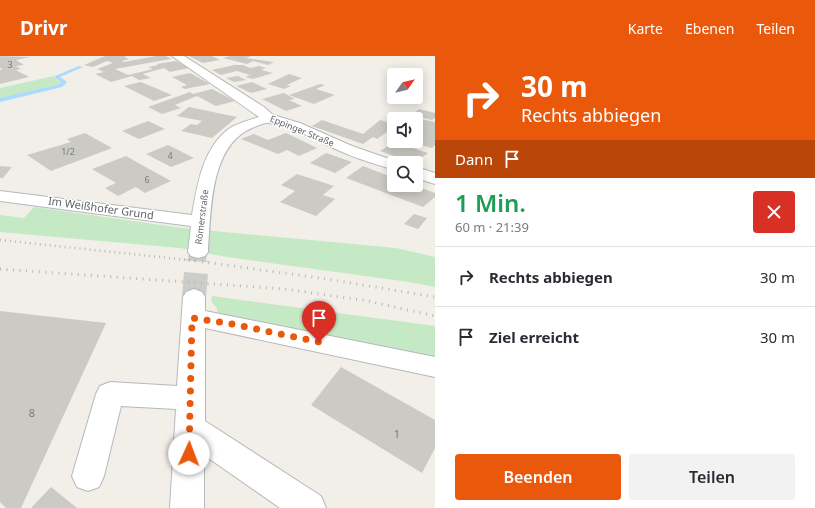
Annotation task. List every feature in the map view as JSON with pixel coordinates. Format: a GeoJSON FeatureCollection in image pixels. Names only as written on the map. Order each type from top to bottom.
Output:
{"type":"FeatureCollection","features":[{"type":"Feature","properties":{"kind":"street","name":"Eppinger Straße"},"geometry":{"type":"LineString","coordinates":[[177,56],[259,110],[268,118],[295,126],[347,149],[387,163]]}},
{"type":"Feature","properties":{"kind":"street","name":"Römerstraße"},"geometry":{"type":"LineString","coordinates":[[198,252],[205,186],[218,149],[233,132],[268,118]]}},
{"type":"Feature","properties":{"kind":"street"},"geometry":{"type":"LineString","coordinates":[[423,174],[434,178]]}},
{"type":"Feature","properties":{"kind":"street","name":"Im Weißhofer Grund"},"geometry":{"type":"LineString","coordinates":[[9,200],[201,222]]}},
{"type":"Feature","properties":{"kind":"street"},"geometry":{"type":"LineString","coordinates":[[187,508],[193,308],[227,323],[435,367]]}},
{"type":"Feature","properties":{"kind":"street"},"geometry":{"type":"LineString","coordinates":[[88,476],[110,394],[190,413],[309,508]]}},
{"type":"Feature","properties":{"kind":"green space"},"geometry":{"type":"Polygon","coordinates":[[[54,76],[54,78],[62,82],[57,86],[0,99],[0,88],[54,76]]]}},
{"type":"Feature","properties":{"kind":"green space"},"geometry":{"type":"Polygon","coordinates":[[[34,207],[182,228],[396,248],[435,257],[435,287],[409,282],[227,257],[180,248],[0,232],[0,215],[24,218],[34,207]]]}},
{"type":"Feature","properties":{"kind":"green space"},"geometry":{"type":"Polygon","coordinates":[[[212,296],[435,326],[435,371],[219,325],[217,308],[211,301],[212,296]]]}},
{"type":"Feature","properties":{"kind":"building"},"geometry":{"type":"Polygon","coordinates":[[[0,56],[30,57],[16,60],[24,65],[16,66],[21,69],[16,70],[29,77],[0,84],[0,70],[3,69],[0,68],[0,56]]]}},
{"type":"Feature","properties":{"kind":"building"},"geometry":{"type":"Polygon","coordinates":[[[105,56],[127,56],[124,57],[129,59],[122,61],[124,62],[156,56],[166,56],[171,59],[115,69],[128,75],[153,69],[148,67],[158,65],[157,64],[176,61],[189,68],[170,72],[164,68],[143,74],[151,78],[139,80],[132,76],[111,82],[95,74],[104,72],[97,69],[113,63],[107,61],[93,67],[84,65],[105,56]]]}},
{"type":"Feature","properties":{"kind":"building"},"geometry":{"type":"Polygon","coordinates":[[[189,56],[212,56],[220,60],[203,63],[189,56]]]}},
{"type":"Feature","properties":{"kind":"building"},"geometry":{"type":"Polygon","coordinates":[[[230,56],[251,56],[246,58],[274,62],[268,65],[253,61],[247,64],[223,58],[230,56]]]}},
{"type":"Feature","properties":{"kind":"building"},"geometry":{"type":"Polygon","coordinates":[[[234,65],[243,65],[250,68],[259,66],[266,68],[261,70],[273,73],[253,79],[245,77],[250,75],[237,71],[221,75],[212,70],[234,65]]]}},
{"type":"Feature","properties":{"kind":"building"},"geometry":{"type":"Polygon","coordinates":[[[190,73],[210,84],[185,89],[181,87],[187,85],[172,77],[190,73]]]}},
{"type":"Feature","properties":{"kind":"building"},"geometry":{"type":"Polygon","coordinates":[[[289,74],[302,78],[287,85],[291,86],[284,89],[268,84],[289,74]]]}},
{"type":"Feature","properties":{"kind":"building"},"geometry":{"type":"Polygon","coordinates":[[[238,76],[246,80],[234,82],[226,78],[238,76]]]}},
{"type":"Feature","properties":{"kind":"building"},"geometry":{"type":"Polygon","coordinates":[[[141,82],[172,95],[154,101],[124,86],[141,82]]]}},
{"type":"Feature","properties":{"kind":"building"},"geometry":{"type":"Polygon","coordinates":[[[252,82],[267,89],[251,93],[236,86],[252,82]]]}},
{"type":"Feature","properties":{"kind":"building"},"geometry":{"type":"Polygon","coordinates":[[[320,84],[325,85],[316,89],[335,95],[314,104],[289,95],[320,84]]]}},
{"type":"Feature","properties":{"kind":"building"},"geometry":{"type":"Polygon","coordinates":[[[212,89],[235,101],[216,106],[197,96],[175,105],[181,108],[162,114],[148,107],[190,92],[193,94],[212,89]]]}},
{"type":"Feature","properties":{"kind":"building"},"geometry":{"type":"Polygon","coordinates":[[[284,93],[295,99],[289,100],[302,106],[286,111],[262,99],[284,93]]]}},
{"type":"Feature","properties":{"kind":"building"},"geometry":{"type":"Polygon","coordinates":[[[189,107],[237,117],[212,138],[181,131],[191,124],[197,125],[202,121],[177,116],[189,107]]]}},
{"type":"Feature","properties":{"kind":"building"},"geometry":{"type":"Polygon","coordinates":[[[419,109],[435,113],[435,118],[432,120],[423,118],[423,112],[416,112],[419,109]]]}},
{"type":"Feature","properties":{"kind":"building"},"geometry":{"type":"Polygon","coordinates":[[[322,120],[363,134],[380,120],[387,122],[387,132],[377,139],[373,137],[363,144],[312,126],[322,120]]]}},
{"type":"Feature","properties":{"kind":"building"},"geometry":{"type":"Polygon","coordinates":[[[423,120],[435,122],[435,145],[432,148],[423,146],[423,120]]]}},
{"type":"Feature","properties":{"kind":"building"},"geometry":{"type":"Polygon","coordinates":[[[148,121],[165,129],[139,139],[122,131],[148,121]]]}},
{"type":"Feature","properties":{"kind":"building"},"geometry":{"type":"Polygon","coordinates":[[[85,133],[112,148],[51,171],[27,155],[71,142],[67,139],[85,133]]]}},
{"type":"Feature","properties":{"kind":"building"},"geometry":{"type":"Polygon","coordinates":[[[286,133],[317,148],[299,156],[287,150],[278,154],[241,139],[254,134],[268,140],[286,133]]]}},
{"type":"Feature","properties":{"kind":"building"},"geometry":{"type":"Polygon","coordinates":[[[168,145],[194,158],[171,167],[146,154],[168,145]]]}},
{"type":"Feature","properties":{"kind":"building"},"geometry":{"type":"Polygon","coordinates":[[[387,146],[387,148],[413,148],[428,153],[423,157],[394,156],[380,151],[387,146]]]}},
{"type":"Feature","properties":{"kind":"building"},"geometry":{"type":"Polygon","coordinates":[[[326,153],[352,162],[335,173],[310,163],[326,153]]]}},
{"type":"Feature","properties":{"kind":"building"},"geometry":{"type":"Polygon","coordinates":[[[126,156],[171,181],[145,193],[136,187],[118,196],[105,188],[116,183],[92,169],[126,156]]]}},
{"type":"Feature","properties":{"kind":"building"},"geometry":{"type":"Polygon","coordinates":[[[0,166],[12,167],[3,178],[0,178],[0,166]]]}},
{"type":"Feature","properties":{"kind":"building"},"geometry":{"type":"Polygon","coordinates":[[[363,166],[387,175],[387,192],[423,192],[423,189],[435,193],[435,197],[423,207],[346,178],[363,166]]]}},
{"type":"Feature","properties":{"kind":"building"},"geometry":{"type":"Polygon","coordinates":[[[297,174],[334,186],[323,195],[335,199],[316,216],[280,202],[295,191],[281,185],[297,174]]]}},
{"type":"Feature","properties":{"kind":"building"},"geometry":{"type":"Polygon","coordinates":[[[414,214],[427,218],[418,229],[404,224],[414,214]]]}},
{"type":"Feature","properties":{"kind":"building"},"geometry":{"type":"Polygon","coordinates":[[[0,311],[106,323],[21,508],[6,508],[0,502],[0,311]]]}},
{"type":"Feature","properties":{"kind":"building"},"geometry":{"type":"Polygon","coordinates":[[[341,367],[435,420],[435,448],[422,473],[311,405],[341,367]]]}},
{"type":"Feature","properties":{"kind":"building"},"geometry":{"type":"Polygon","coordinates":[[[51,487],[77,508],[31,508],[51,487]]]}},
{"type":"Feature","properties":{"kind":"waterway"},"geometry":{"type":"LineString","coordinates":[[0,100],[60,86],[65,82],[57,77],[81,67]]}},
{"type":"Feature","properties":{"kind":"tunnel"},"geometry":{"type":"LineString","coordinates":[[197,261],[198,252]]}},
{"type":"Feature","properties":{"kind":"tunnel"},"geometry":{"type":"LineString","coordinates":[[194,297],[197,260]]}},
{"type":"Feature","properties":{"kind":"railway"},"geometry":{"type":"LineString","coordinates":[[0,240],[194,261]]}},
{"type":"Feature","properties":{"kind":"railway"},"geometry":{"type":"LineString","coordinates":[[189,260],[194,261]]}},
{"type":"Feature","properties":{"kind":"railway"},"geometry":{"type":"LineString","coordinates":[[194,261],[327,279],[435,297]]}},
{"type":"Feature","properties":{"kind":"railway"},"geometry":{"type":"LineString","coordinates":[[0,269],[285,289],[368,301],[435,316]]}},
{"type":"Feature","properties":{"kind":"route"},"geometry":{"type":"LineString","coordinates":[[189,454],[192,318],[227,323],[319,342]]}}]}
